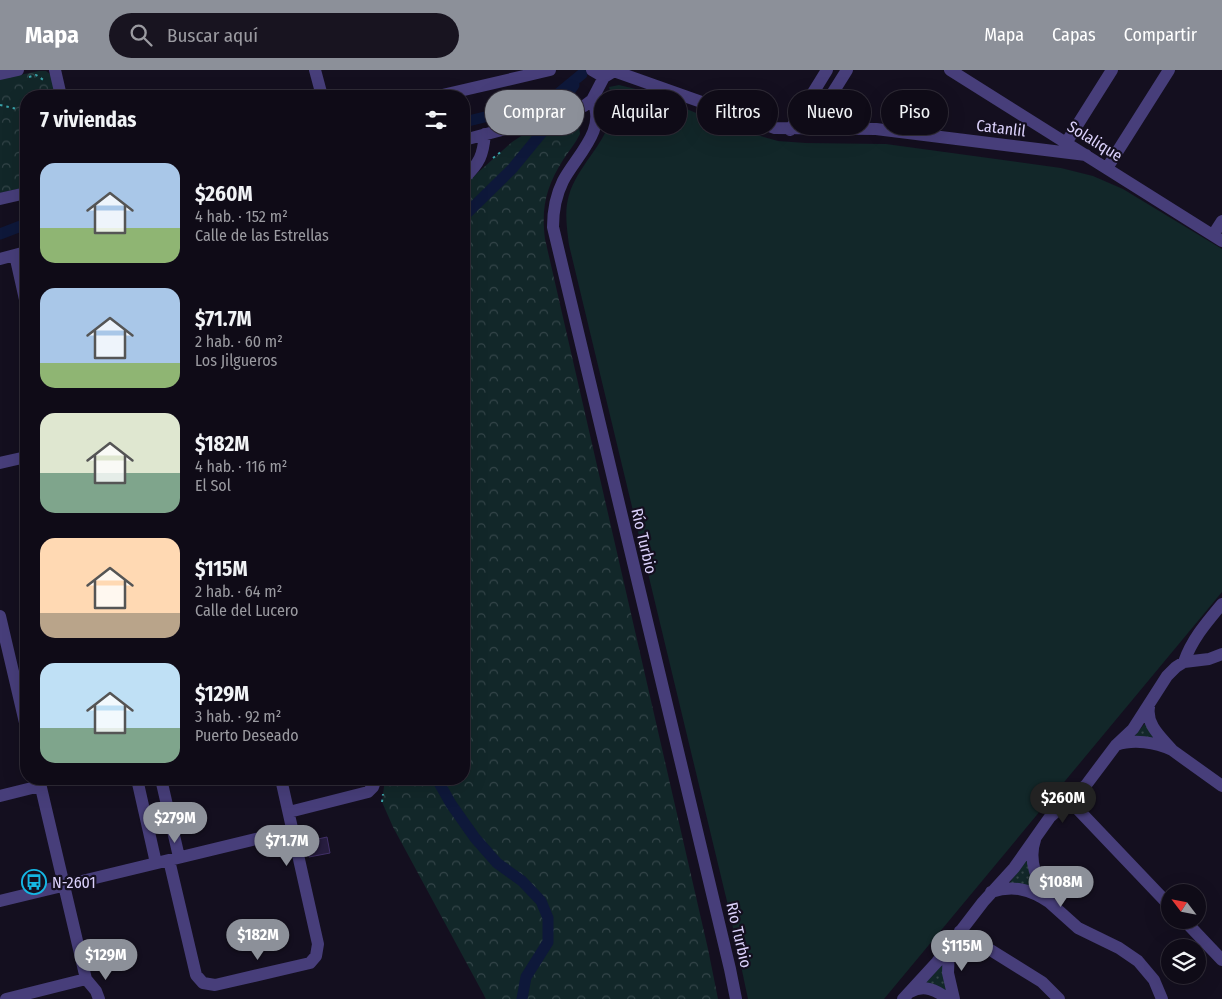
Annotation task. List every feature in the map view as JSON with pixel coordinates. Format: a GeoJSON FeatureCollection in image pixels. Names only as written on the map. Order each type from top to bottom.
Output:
{"type":"FeatureCollection","features":[{"type":"Feature","properties":{"kind":"street"},"geometry":{"type":"LineString","coordinates":[[55,70],[60,90]]}},
{"type":"Feature","properties":{"kind":"street"},"geometry":{"type":"LineString","coordinates":[[316,70],[321,90]]}},
{"type":"Feature","properties":{"kind":"street"},"geometry":{"type":"LineString","coordinates":[[464,90],[550,70]]}},
{"type":"Feature","properties":{"kind":"street"},"geometry":{"type":"LineString","coordinates":[[584,106],[592,100],[604,77],[592,70]]}},
{"type":"Feature","properties":{"kind":"street"},"geometry":{"type":"LineString","coordinates":[[815,90],[827,70]]}},
{"type":"Feature","properties":{"kind":"street"},"geometry":{"type":"LineString","coordinates":[[834,90],[847,70]]}},
{"type":"Feature","properties":{"kind":"street"},"geometry":{"type":"LineString","coordinates":[[1066,143],[1112,70]]}},
{"type":"Feature","properties":{"kind":"street"},"geometry":{"type":"LineString","coordinates":[[1107,168],[1169,70]]}},
{"type":"Feature","properties":{"kind":"street","name":"Catanlil"},"geometry":{"type":"LineString","coordinates":[[604,77],[610,72],[617,72],[761,125],[788,130]]}},
{"type":"Feature","properties":{"kind":"street","name":"Solalique"},"geometry":{"type":"LineString","coordinates":[[957,72],[1218,238]]}},
{"type":"Feature","properties":{"kind":"street"},"geometry":{"type":"LineString","coordinates":[[0,74],[22,74]]}},
{"type":"Feature","properties":{"kind":"street","name":"Río Turbio"},"geometry":{"type":"LineString","coordinates":[[592,100],[597,111],[596,123],[592,136],[569,169],[558,191],[553,214],[555,239],[736,999]]}},
{"type":"Feature","properties":{"kind":"street","name":"Catanlil"},"geometry":{"type":"LineString","coordinates":[[871,129],[1086,155]]}},
{"type":"Feature","properties":{"kind":"street"},"geometry":{"type":"LineString","coordinates":[[470,138],[485,134],[482,156],[470,172]]}},
{"type":"Feature","properties":{"kind":"street"},"geometry":{"type":"LineString","coordinates":[[0,199],[20,194]]}},
{"type":"Feature","properties":{"kind":"street"},"geometry":{"type":"LineString","coordinates":[[1218,238],[1222,221]]}},
{"type":"Feature","properties":{"kind":"street"},"geometry":{"type":"LineString","coordinates":[[0,259],[20,253]]}},
{"type":"Feature","properties":{"kind":"street"},"geometry":{"type":"LineString","coordinates":[[0,463],[20,458]]}},
{"type":"Feature","properties":{"kind":"street"},"geometry":{"type":"LineString","coordinates":[[1184,662],[1187,651],[1197,634],[1222,604]]}},
{"type":"Feature","properties":{"kind":"street"},"geometry":{"type":"LineString","coordinates":[[0,616],[20,681]]}},
{"type":"Feature","properties":{"kind":"street"},"geometry":{"type":"LineString","coordinates":[[904,997],[937,962],[991,892],[1014,868],[1050,817],[1093,776],[1116,745],[1133,729],[1176,667],[1184,662],[1210,659],[1222,654]]}},
{"type":"Feature","properties":{"kind":"street"},"geometry":{"type":"LineString","coordinates":[[1149,707],[1148,716],[1152,727],[1172,750]]}},
{"type":"Feature","properties":{"kind":"street"},"geometry":{"type":"LineString","coordinates":[[1116,745],[1128,741],[1160,745],[1172,750],[1222,786]]}},
{"type":"Feature","properties":{"kind":"street"},"geometry":{"type":"LineString","coordinates":[[0,796],[31,785]]}},
{"type":"Feature","properties":{"kind":"street"},"geometry":{"type":"LineString","coordinates":[[40,785],[86,979],[96,991],[99,999]]}},
{"type":"Feature","properties":{"kind":"street"},"geometry":{"type":"LineString","coordinates":[[139,785],[168,860],[196,975],[203,983],[215,985],[306,964],[316,956],[318,944],[282,785]]}},
{"type":"Feature","properties":{"kind":"street"},"geometry":{"type":"LineString","coordinates":[[162,785],[168,860]]}},
{"type":"Feature","properties":{"kind":"street"},"geometry":{"type":"LineString","coordinates":[[289,812],[364,794],[373,785]]}},
{"type":"Feature","properties":{"kind":"street"},"geometry":{"type":"LineString","coordinates":[[1069,800],[1161,897]]}},
{"type":"Feature","properties":{"kind":"street"},"geometry":{"type":"LineString","coordinates":[[0,901],[293,830]]}},
{"type":"Feature","properties":{"kind":"street"},"geometry":{"type":"LineString","coordinates":[[1037,834],[1032,850],[1033,867],[1048,902]]}},
{"type":"Feature","properties":{"kind":"street"},"geometry":{"type":"LineString","coordinates":[[991,892],[1008,888],[1024,889],[1039,895],[1078,928],[1119,948],[1138,961],[1154,980],[1162,999]]}},
{"type":"Feature","properties":{"kind":"street"},"geometry":{"type":"LineString","coordinates":[[1193,929],[1222,960]]}},
{"type":"Feature","properties":{"kind":"street"},"geometry":{"type":"LineString","coordinates":[[960,932],[1042,982],[1059,999]]}},
{"type":"Feature","properties":{"kind":"street"},"geometry":{"type":"LineString","coordinates":[[950,946],[947,965],[954,999]]}},
{"type":"Feature","properties":{"kind":"street"},"geometry":{"type":"LineString","coordinates":[[6,999],[86,979]]}},
{"type":"Feature","properties":{"kind":"street"},"geometry":{"type":"LineString","coordinates":[[904,997],[917,988],[927,988],[936,991],[948,999]]}},
{"type":"Feature","properties":{"kind":"path"},"geometry":{"type":"LineString","coordinates":[[22,74],[36,75],[47,82]]}},
{"type":"Feature","properties":{"kind":"path"},"geometry":{"type":"LineString","coordinates":[[0,105],[20,110]]}},
{"type":"Feature","properties":{"kind":"green space"},"geometry":{"type":"Polygon","coordinates":[[[46,71],[51,75],[55,90],[20,90],[20,188],[0,193],[0,79],[46,71]]]}},
{"type":"Feature","properties":{"kind":"green space"},"geometry":{"type":"Polygon","coordinates":[[[619,85],[640,90],[610,90],[609,87],[619,85]]]}},
{"type":"Feature","properties":{"kind":"green space"},"geometry":{"type":"Polygon","coordinates":[[[687,109],[697,113],[697,135],[757,135],[778,141],[806,143],[886,144],[1061,168],[1093,176],[1123,189],[1222,249],[1222,592],[884,999],[748,999],[730,914],[569,245],[566,214],[567,201],[578,175],[604,135],[687,135],[687,109]]]}},
{"type":"Feature","properties":{"kind":"green space"},"geometry":{"type":"Polygon","coordinates":[[[523,135],[579,135],[552,179],[544,208],[545,239],[718,999],[486,999],[393,827],[382,802],[384,785],[470,785],[470,180],[512,142],[523,135]]]}},
{"type":"Feature","properties":{"kind":"green space"},"geometry":{"type":"Polygon","coordinates":[[[1146,722],[1159,742],[1133,738],[1146,722]]]}},
{"type":"Feature","properties":{"kind":"green space"},"geometry":{"type":"Polygon","coordinates":[[[1028,855],[1039,891],[1009,884],[1028,855]]]}},
{"type":"Feature","properties":{"kind":"green space"},"geometry":{"type":"Polygon","coordinates":[[[943,964],[948,993],[925,983],[943,964]]]}},
{"type":"Feature","properties":{"kind":"building"},"geometry":{"type":"Polygon","coordinates":[[[312,833],[314,836],[317,834],[318,839],[327,837],[330,853],[309,857],[304,834],[312,833]]]}},
{"type":"Feature","properties":{"kind":"waterway"},"geometry":{"type":"LineString","coordinates":[[470,121],[538,104],[559,93],[582,74]]}},
{"type":"Feature","properties":{"kind":"waterway"},"geometry":{"type":"LineString","coordinates":[[571,90],[574,85]]}},
{"type":"Feature","properties":{"kind":"waterway"},"geometry":{"type":"LineString","coordinates":[[470,210],[512,169],[540,135]]}},
{"type":"Feature","properties":{"kind":"waterway"},"geometry":{"type":"LineString","coordinates":[[0,234],[20,226]]}},
{"type":"Feature","properties":{"kind":"waterway"},"geometry":{"type":"LineString","coordinates":[[440,785],[475,838],[497,863],[522,881],[541,901],[548,918],[548,942],[526,977],[522,999]]}},
{"type":"Feature","properties":{"kind":"place","name":"N-2601"},"geometry":{"type":"Point","coordinates":[34,882]}}]}
